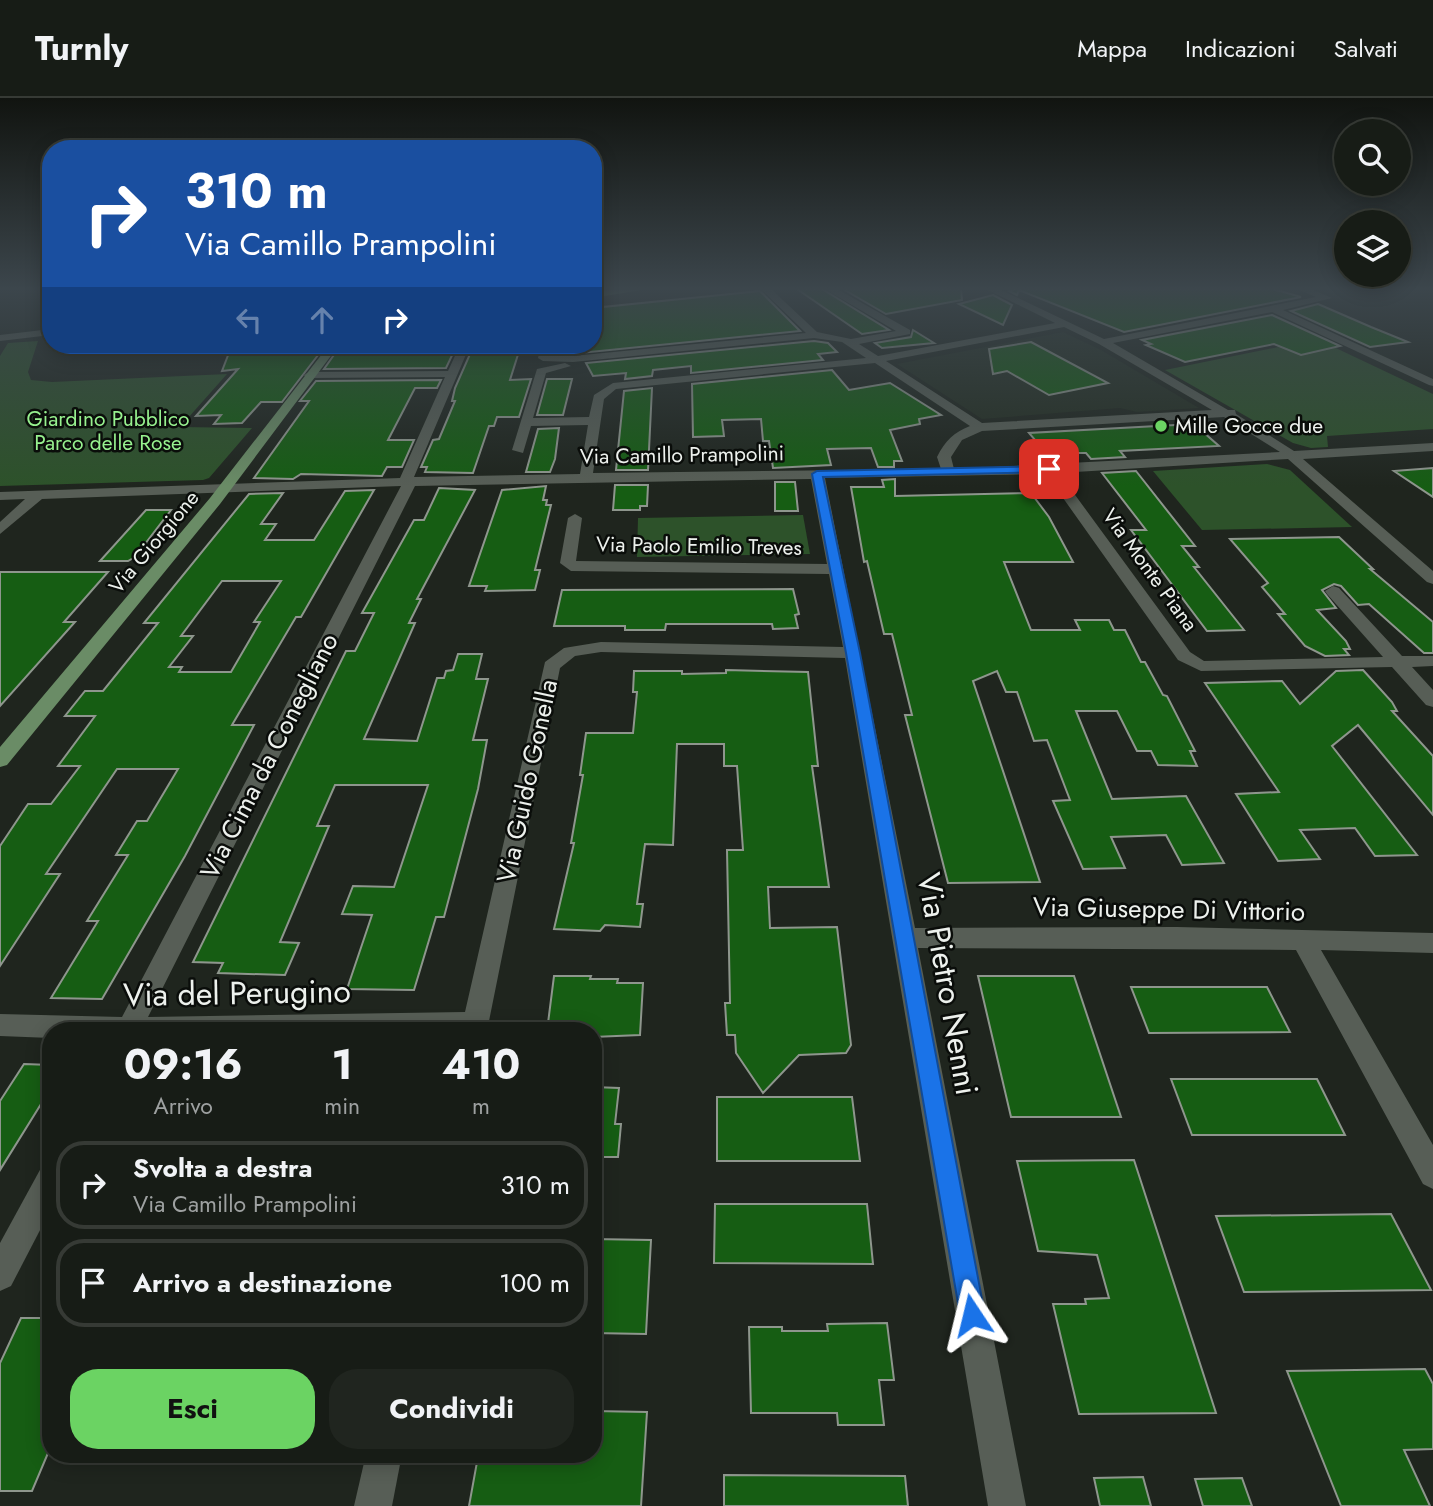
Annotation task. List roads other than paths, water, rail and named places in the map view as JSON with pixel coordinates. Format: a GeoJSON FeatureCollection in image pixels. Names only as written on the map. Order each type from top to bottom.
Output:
{"type":"FeatureCollection","features":[{"type":"Feature","properties":{"kind":"main road","name":"Via Giorgione"},"geometry":{"type":"LineString","coordinates":[[0,760],[225,488],[326,355]]}},
{"type":"Feature","properties":{"kind":"street","name":"Via Cima da Conegliano"},"geometry":{"type":"LineString","coordinates":[[132,1022],[407,482],[461,355]]}},
{"type":"Feature","properties":{"kind":"street"},"geometry":{"type":"LineString","coordinates":[[544,355],[543,358],[573,359],[616,355]]}},
{"type":"Feature","properties":{"kind":"street"},"geometry":{"type":"LineString","coordinates":[[571,355],[573,359]]}},
{"type":"Feature","properties":{"kind":"street"},"geometry":{"type":"LineString","coordinates":[[769,355],[780,369]]}},
{"type":"Feature","properties":{"kind":"street"},"geometry":{"type":"LineString","coordinates":[[867,355],[980,426]]}},
{"type":"Feature","properties":{"kind":"street"},"geometry":{"type":"LineString","coordinates":[[586,477],[598,398],[613,386],[874,360],[902,355]]}},
{"type":"Feature","properties":{"kind":"street"},"geometry":{"type":"LineString","coordinates":[[1126,355],[1231,414],[1295,457],[1433,579]]}},
{"type":"Feature","properties":{"kind":"street"},"geometry":{"type":"LineString","coordinates":[[1372,355],[1433,383]]}},
{"type":"Feature","properties":{"kind":"street"},"geometry":{"type":"LineString","coordinates":[[518,450],[541,371],[672,356]]}},
{"type":"Feature","properties":{"kind":"street"},"geometry":{"type":"LineString","coordinates":[[309,375],[453,374]]}},
{"type":"Feature","properties":{"kind":"street"},"geometry":{"type":"LineString","coordinates":[[949,473],[944,457],[948,446],[956,437],[980,426],[1231,414]]}},
{"type":"Feature","properties":{"kind":"street"},"geometry":{"type":"LineString","coordinates":[[527,422],[595,421]]}},
{"type":"Feature","properties":{"kind":"street","name":"Via Camillo Prampolini"},"geometry":{"type":"LineString","coordinates":[[0,496],[586,477],[949,473],[1295,457],[1433,447]]}},
{"type":"Feature","properties":{"kind":"street","name":"Via Monte Piana"},"geometry":{"type":"LineString","coordinates":[[1049,469],[1184,656],[1201,666],[1433,661]]}},
{"type":"Feature","properties":{"kind":"street","name":"Via Pietro Nenni"},"geometry":{"type":"LineString","coordinates":[[817,474],[853,653],[1007,1506]]}},
{"type":"Feature","properties":{"kind":"street"},"geometry":{"type":"LineString","coordinates":[[0,530],[39,494]]}},
{"type":"Feature","properties":{"kind":"street","name":"Via Paolo Emilio Treves"},"geometry":{"type":"LineString","coordinates":[[575,518],[568,563],[571,566],[836,569]]}},
{"type":"Feature","properties":{"kind":"street"},"geometry":{"type":"LineString","coordinates":[[1333,592],[1433,701]]}},
{"type":"Feature","properties":{"kind":"street","name":"Via Guido Gonella"},"geometry":{"type":"LineString","coordinates":[[476,1022],[551,666],[570,652],[601,647],[853,653]]}},
{"type":"Feature","properties":{"kind":"street","name":"Via Giuseppe Di Vittorio"},"geometry":{"type":"LineString","coordinates":[[904,938],[1433,943]]}},
{"type":"Feature","properties":{"kind":"street"},"geometry":{"type":"LineString","coordinates":[[1303,940],[1433,1174]]}},
{"type":"Feature","properties":{"kind":"street","name":"Via del Perugino"},"geometry":{"type":"LineString","coordinates":[[0,1026],[42,1027]]}},
{"type":"Feature","properties":{"kind":"street"},"geometry":{"type":"LineString","coordinates":[[0,1275],[42,1195]]}},
{"type":"Feature","properties":{"kind":"street"},"geometry":{"type":"LineString","coordinates":[[373,1506],[382,1463]]}},
{"type":"Feature","properties":{"kind":"place","name":"Mille Gocce due"},"geometry":{"type":"Point","coordinates":[1161,426]}},
{"type":"Feature","properties":{"kind":"park label","name":"Giardino Pubblico Parco delle Rose"},"geometry":{"type":"Point","coordinates":[108,431]}}]}
